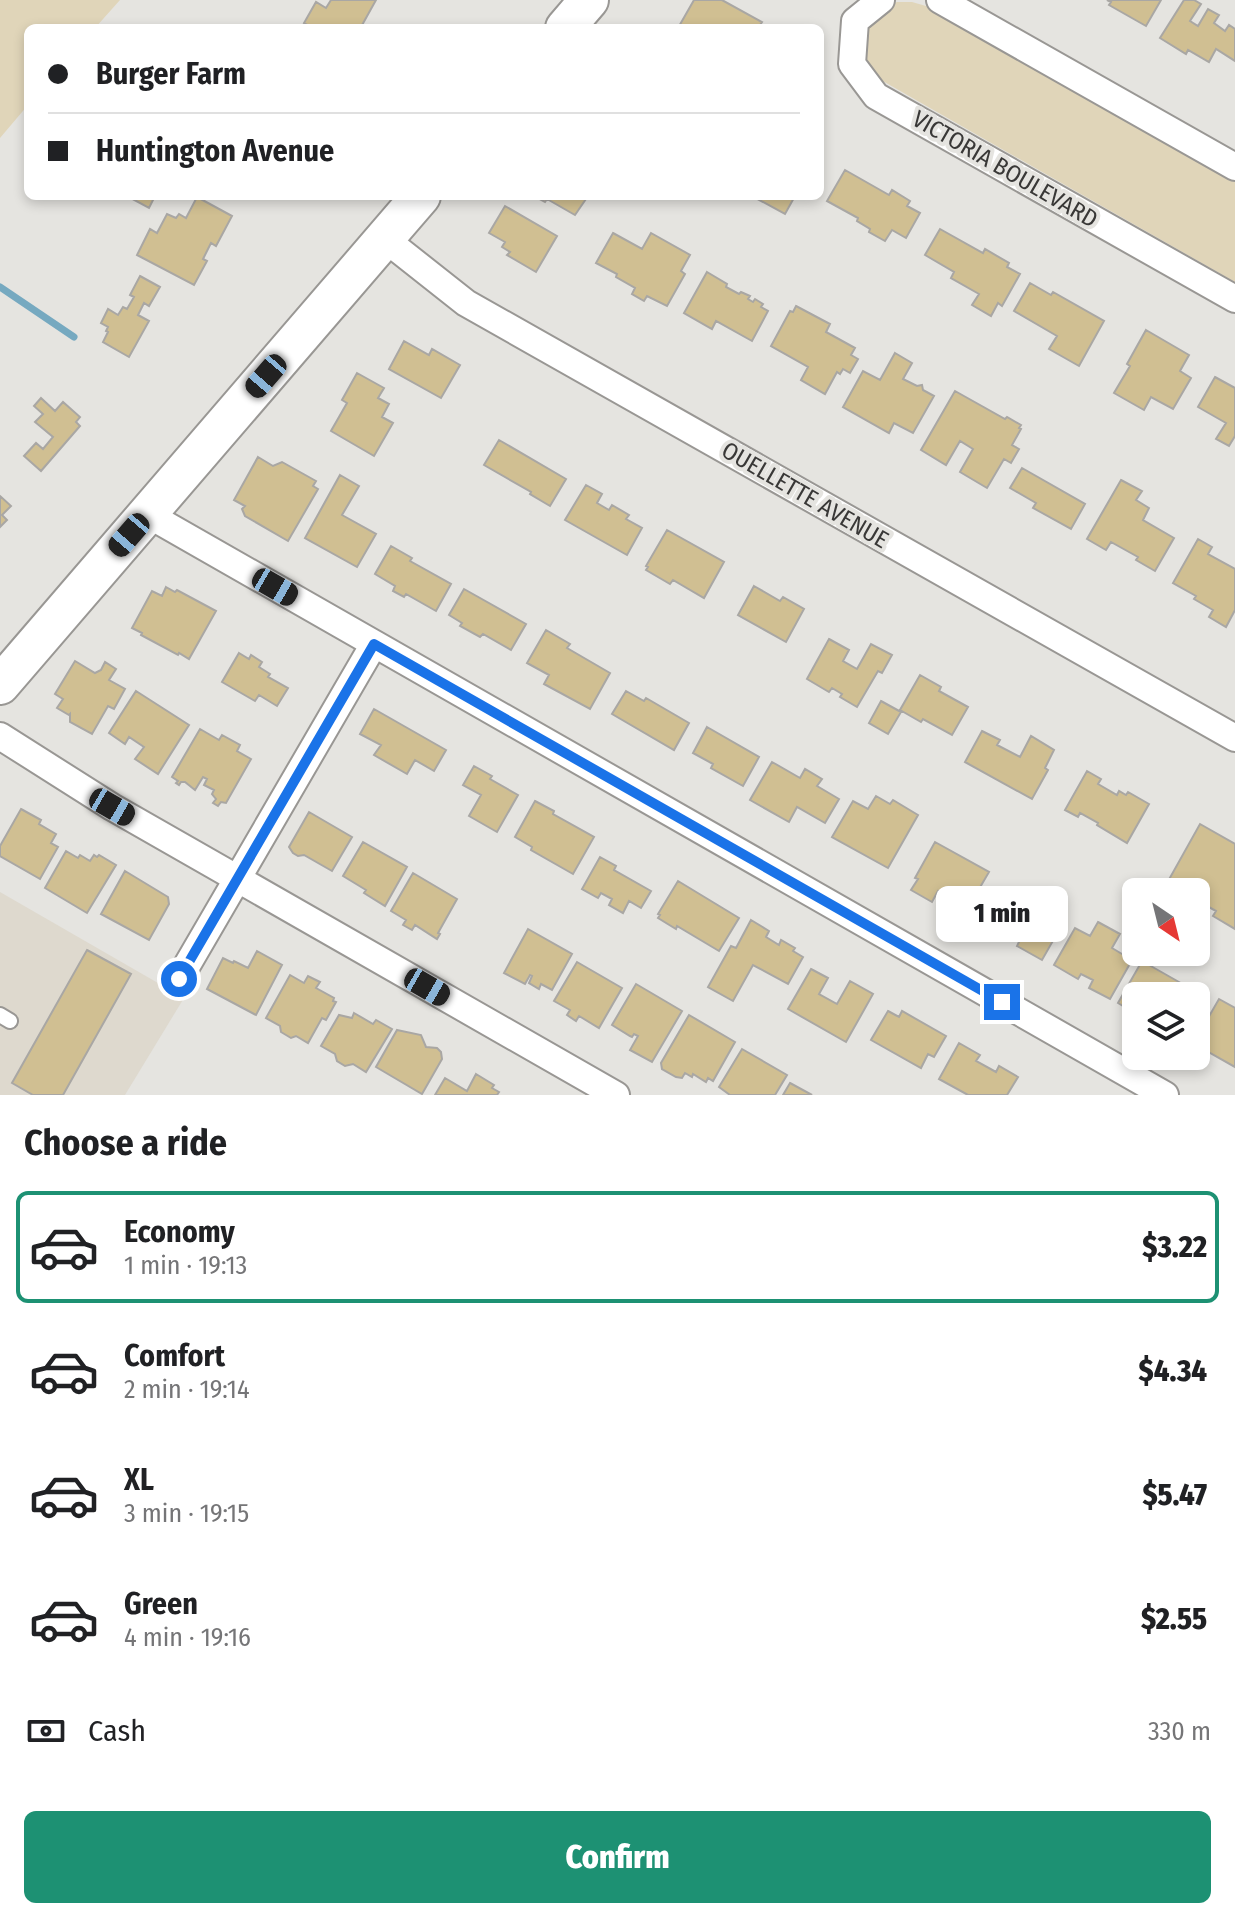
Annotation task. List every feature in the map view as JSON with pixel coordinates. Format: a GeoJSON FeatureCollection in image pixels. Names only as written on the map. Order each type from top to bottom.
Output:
{"type":"FeatureCollection","features":[{"type":"Feature","properties":{"kind":"main road"},"geometry":{"type":"LineString","coordinates":[[568,24],[589,0]]}},
{"type":"Feature","properties":{"kind":"main road"},"geometry":{"type":"LineString","coordinates":[[0,685],[418,200]]}},
{"type":"Feature","properties":{"kind":"street","name":"VICTORIA BOULEVARD"},"geometry":{"type":"LineString","coordinates":[[881,0],[855,21],[852,64],[876,96],[1235,299]]}},
{"type":"Feature","properties":{"kind":"street"},"geometry":{"type":"LineString","coordinates":[[940,0],[1235,167]]}},
{"type":"Feature","properties":{"kind":"street","name":"OUELLETTE AVENUE"},"geometry":{"type":"LineString","coordinates":[[385,239],[466,303],[1235,738]]}},
{"type":"Feature","properties":{"kind":"street"},"geometry":{"type":"LineString","coordinates":[[147,514],[1165,1095]]}},
{"type":"Feature","properties":{"kind":"street"},"geometry":{"type":"LineString","coordinates":[[179,979],[374,644]]}},
{"type":"Feature","properties":{"kind":"street"},"geometry":{"type":"LineString","coordinates":[[0,736],[112,807],[616,1095]]}},
{"type":"Feature","properties":{"kind":"shaded area"},"geometry":{"type":"Polygon","coordinates":[[[0,0],[120,0],[99,24],[24,24],[24,110],[0,138],[0,0]]]}},
{"type":"Feature","properties":{"kind":"shaded area"},"geometry":{"type":"Polygon","coordinates":[[[897,2],[926,6],[1235,180],[1235,282],[881,80],[863,57],[861,44],[870,22],[882,10],[897,2]]]}},
{"type":"Feature","properties":{"kind":"shaded area"},"geometry":{"type":"Polygon","coordinates":[[[0,892],[184,998],[125,1095],[0,1095],[0,892]]]}},
{"type":"Feature","properties":{"kind":"building"},"geometry":{"type":"Polygon","coordinates":[[[331,0],[376,0],[363,24],[304,23],[316,2],[326,8],[331,0]]]}},
{"type":"Feature","properties":{"kind":"building"},"geometry":{"type":"Polygon","coordinates":[[[694,0],[722,0],[762,22],[761,24],[680,24],[694,0]]]}},
{"type":"Feature","properties":{"kind":"building"},"geometry":{"type":"Polygon","coordinates":[[[1107,0],[1161,0],[1146,26],[1109,5],[1111,2],[1107,0]]]}},
{"type":"Feature","properties":{"kind":"building"},"geometry":{"type":"Polygon","coordinates":[[[1184,0],[1201,4],[1190,21],[1198,26],[1208,9],[1219,15],[1214,23],[1225,31],[1229,25],[1235,29],[1235,61],[1216,49],[1209,62],[1188,50],[1186,54],[1160,38],[1184,0]]]}},
{"type":"Feature","properties":{"kind":"building"},"geometry":{"type":"Polygon","coordinates":[[[845,170],[889,195],[892,190],[910,201],[907,206],[920,213],[906,238],[892,230],[885,241],[869,232],[870,229],[857,221],[858,218],[827,201],[845,170]]]}},
{"type":"Feature","properties":{"kind":"building"},"geometry":{"type":"Polygon","coordinates":[[[134,200],[153,200],[149,208],[134,200]]]}},
{"type":"Feature","properties":{"kind":"building"},"geometry":{"type":"Polygon","coordinates":[[[195,200],[203,200],[232,216],[216,246],[211,243],[203,259],[207,261],[194,285],[137,255],[150,229],[157,233],[167,214],[176,218],[179,214],[186,218],[195,200]]]}},
{"type":"Feature","properties":{"kind":"building"},"geometry":{"type":"Polygon","coordinates":[[[549,200],[585,200],[575,215],[549,200]]]}},
{"type":"Feature","properties":{"kind":"building"},"geometry":{"type":"Polygon","coordinates":[[[759,200],[793,200],[785,214],[759,200]]]}},
{"type":"Feature","properties":{"kind":"building"},"geometry":{"type":"Polygon","coordinates":[[[505,206],[557,236],[536,272],[507,255],[510,252],[502,247],[505,242],[489,233],[505,206]]]}},
{"type":"Feature","properties":{"kind":"building"},"geometry":{"type":"Polygon","coordinates":[[[940,229],[983,253],[985,249],[1009,263],[1007,267],[1020,274],[1002,306],[998,303],[991,316],[972,305],[979,294],[951,278],[954,272],[925,255],[940,229]]]}},
{"type":"Feature","properties":{"kind":"building"},"geometry":{"type":"Polygon","coordinates":[[[613,233],[642,249],[651,233],[690,255],[681,271],[685,274],[667,306],[647,296],[644,301],[632,294],[635,288],[596,263],[613,233]]]}},
{"type":"Feature","properties":{"kind":"building"},"geometry":{"type":"Polygon","coordinates":[[[707,272],[727,284],[726,287],[763,304],[761,307],[768,311],[752,341],[716,321],[712,329],[684,313],[707,272]]]}},
{"type":"Feature","properties":{"kind":"building"},"geometry":{"type":"Polygon","coordinates":[[[140,276],[160,287],[149,306],[144,303],[138,315],[149,321],[129,357],[103,342],[108,327],[101,323],[108,309],[118,315],[123,307],[127,309],[140,276]]]}},
{"type":"Feature","properties":{"kind":"building"},"geometry":{"type":"Polygon","coordinates":[[[1030,283],[1051,295],[1053,292],[1104,321],[1079,366],[1049,349],[1057,336],[1014,311],[1030,283]]]}},
{"type":"Feature","properties":{"kind":"building"},"geometry":{"type":"Polygon","coordinates":[[[796,306],[830,324],[826,332],[855,348],[851,355],[858,359],[850,373],[843,369],[840,374],[837,372],[825,394],[801,380],[808,367],[771,346],[790,311],[793,312],[796,306]]]}},
{"type":"Feature","properties":{"kind":"building"},"geometry":{"type":"Polygon","coordinates":[[[1146,330],[1189,355],[1180,371],[1191,378],[1173,409],[1151,397],[1144,410],[1114,393],[1146,330]]]}},
{"type":"Feature","properties":{"kind":"building"},"geometry":{"type":"Polygon","coordinates":[[[404,341],[429,355],[432,349],[460,365],[441,398],[389,369],[404,341]]]}},
{"type":"Feature","properties":{"kind":"building"},"geometry":{"type":"Polygon","coordinates":[[[895,353],[912,363],[903,379],[917,386],[922,385],[923,390],[934,396],[913,433],[894,423],[889,433],[843,407],[863,371],[880,380],[895,353]]]}},
{"type":"Feature","properties":{"kind":"building"},"geometry":{"type":"Polygon","coordinates":[[[357,373],[384,388],[378,398],[389,404],[382,417],[393,423],[374,456],[331,431],[347,403],[342,400],[357,373]]]}},
{"type":"Feature","properties":{"kind":"building"},"geometry":{"type":"Polygon","coordinates":[[[1215,377],[1235,388],[1235,436],[1229,446],[1216,439],[1226,423],[1198,407],[1215,377]]]}},
{"type":"Feature","properties":{"kind":"building"},"geometry":{"type":"Polygon","coordinates":[[[955,391],[1021,425],[1012,445],[1019,449],[1011,463],[1004,459],[987,488],[960,472],[973,449],[960,441],[946,465],[921,450],[955,391]]]}},
{"type":"Feature","properties":{"kind":"building"},"geometry":{"type":"Polygon","coordinates":[[[41,398],[55,411],[63,402],[80,417],[76,422],[80,426],[41,471],[24,456],[36,443],[43,449],[53,437],[35,422],[43,414],[34,406],[41,398]]]}},
{"type":"Feature","properties":{"kind":"building"},"geometry":{"type":"Polygon","coordinates":[[[499,440],[566,479],[550,506],[484,465],[499,440]]]}},
{"type":"Feature","properties":{"kind":"building"},"geometry":{"type":"Polygon","coordinates":[[[258,457],[273,466],[282,462],[316,481],[313,486],[318,489],[288,541],[245,516],[242,509],[245,506],[234,500],[258,457]]]}},
{"type":"Feature","properties":{"kind":"building"},"geometry":{"type":"Polygon","coordinates":[[[1022,468],[1085,504],[1071,529],[1033,508],[1036,503],[1010,488],[1022,468]]]}},
{"type":"Feature","properties":{"kind":"building"},"geometry":{"type":"Polygon","coordinates":[[[340,475],[359,486],[342,515],[376,534],[357,567],[305,538],[340,475]]]}},
{"type":"Feature","properties":{"kind":"building"},"geometry":{"type":"Polygon","coordinates":[[[1121,480],[1142,491],[1136,500],[1149,508],[1143,520],[1174,538],[1155,571],[1111,542],[1106,550],[1087,539],[1121,480]]]}},
{"type":"Feature","properties":{"kind":"building"},"geometry":{"type":"Polygon","coordinates":[[[586,485],[602,494],[597,503],[609,510],[612,505],[629,515],[626,519],[642,528],[627,555],[565,520],[586,485]]]}},
{"type":"Feature","properties":{"kind":"building"},"geometry":{"type":"Polygon","coordinates":[[[0,496],[11,506],[2,515],[7,520],[0,527],[0,496]]]}},
{"type":"Feature","properties":{"kind":"building"},"geometry":{"type":"Polygon","coordinates":[[[667,530],[724,562],[704,598],[673,580],[670,584],[646,570],[667,530]]]}},
{"type":"Feature","properties":{"kind":"building"},"geometry":{"type":"Polygon","coordinates":[[[1198,539],[1212,547],[1208,554],[1235,569],[1235,610],[1226,627],[1209,617],[1213,610],[1173,583],[1198,539]]]}},
{"type":"Feature","properties":{"kind":"building"},"geometry":{"type":"Polygon","coordinates":[[[391,546],[412,558],[410,561],[451,584],[436,611],[406,594],[404,597],[393,591],[395,586],[375,574],[391,546]]]}},
{"type":"Feature","properties":{"kind":"building"},"geometry":{"type":"Polygon","coordinates":[[[754,586],[780,601],[783,597],[804,609],[786,642],[738,615],[754,586]]]}},
{"type":"Feature","properties":{"kind":"building"},"geometry":{"type":"Polygon","coordinates":[[[166,587],[216,611],[189,659],[132,628],[152,591],[162,596],[166,587]]]}},
{"type":"Feature","properties":{"kind":"building"},"geometry":{"type":"Polygon","coordinates":[[[464,589],[526,624],[511,650],[483,634],[480,637],[460,626],[462,623],[449,615],[464,589]]]}},
{"type":"Feature","properties":{"kind":"building"},"geometry":{"type":"Polygon","coordinates":[[[546,630],[570,644],[567,648],[610,673],[590,709],[544,684],[549,675],[527,663],[546,630]]]}},
{"type":"Feature","properties":{"kind":"building"},"geometry":{"type":"Polygon","coordinates":[[[829,639],[849,650],[843,661],[857,669],[871,644],[892,655],[882,673],[878,671],[857,707],[832,688],[829,692],[807,679],[829,639]]]}},
{"type":"Feature","properties":{"kind":"building"},"geometry":{"type":"Polygon","coordinates":[[[239,653],[249,659],[251,655],[262,662],[259,667],[270,674],[268,677],[288,688],[277,706],[259,695],[255,701],[222,682],[239,653]]]}},
{"type":"Feature","properties":{"kind":"building"},"geometry":{"type":"Polygon","coordinates":[[[75,661],[95,673],[101,670],[105,662],[116,669],[109,680],[125,689],[114,709],[108,706],[92,734],[70,722],[70,714],[57,708],[63,699],[55,694],[75,661]]]}},
{"type":"Feature","properties":{"kind":"building"},"geometry":{"type":"Polygon","coordinates":[[[920,675],[941,687],[939,691],[968,707],[952,735],[900,710],[920,675]]]}},
{"type":"Feature","properties":{"kind":"building"},"geometry":{"type":"Polygon","coordinates":[[[136,691],[189,725],[158,774],[135,759],[144,747],[129,737],[125,744],[109,733],[136,691]]]}},
{"type":"Feature","properties":{"kind":"building"},"geometry":{"type":"Polygon","coordinates":[[[626,691],[644,701],[646,698],[689,723],[674,750],[612,714],[626,691]]]}},
{"type":"Feature","properties":{"kind":"building"},"geometry":{"type":"Polygon","coordinates":[[[881,701],[901,712],[888,734],[869,723],[881,701]]]}},
{"type":"Feature","properties":{"kind":"building"},"geometry":{"type":"Polygon","coordinates":[[[374,709],[446,750],[434,771],[415,760],[407,774],[374,755],[381,745],[360,734],[374,709]]]}},
{"type":"Feature","properties":{"kind":"building"},"geometry":{"type":"Polygon","coordinates":[[[707,727],[759,757],[743,786],[711,768],[713,764],[693,753],[707,727]]]}},
{"type":"Feature","properties":{"kind":"building"},"geometry":{"type":"Polygon","coordinates":[[[200,729],[219,740],[222,735],[240,745],[237,751],[251,759],[226,803],[221,802],[218,806],[213,803],[216,799],[212,794],[214,790],[204,785],[207,779],[203,777],[195,790],[185,782],[179,785],[172,777],[200,729]]]}},
{"type":"Feature","properties":{"kind":"building"},"geometry":{"type":"Polygon","coordinates":[[[982,731],[1000,740],[997,745],[1020,757],[1031,736],[1054,750],[1045,768],[1048,770],[1032,799],[965,762],[982,731]]]}},
{"type":"Feature","properties":{"kind":"building"},"geometry":{"type":"Polygon","coordinates":[[[772,762],[800,778],[805,769],[822,779],[817,786],[839,799],[825,823],[797,807],[789,822],[750,800],[772,762]]]}},
{"type":"Feature","properties":{"kind":"building"},"geometry":{"type":"Polygon","coordinates":[[[474,766],[518,795],[497,832],[469,816],[481,795],[463,785],[474,766]]]}},
{"type":"Feature","properties":{"kind":"building"},"geometry":{"type":"Polygon","coordinates":[[[1087,771],[1101,779],[1098,784],[1117,795],[1119,791],[1126,795],[1128,792],[1149,804],[1127,843],[1080,813],[1078,817],[1065,810],[1087,771]]]}},
{"type":"Feature","properties":{"kind":"building"},"geometry":{"type":"Polygon","coordinates":[[[876,796],[890,804],[893,800],[918,815],[888,868],[832,837],[853,801],[868,809],[876,796]]]}},
{"type":"Feature","properties":{"kind":"building"},"geometry":{"type":"Polygon","coordinates":[[[535,801],[594,837],[573,874],[515,837],[535,801]]]}},
{"type":"Feature","properties":{"kind":"building"},"geometry":{"type":"Polygon","coordinates":[[[21,809],[41,820],[39,824],[56,834],[51,843],[58,847],[40,879],[0,856],[0,846],[21,809]]]}},
{"type":"Feature","properties":{"kind":"building"},"geometry":{"type":"Polygon","coordinates":[[[309,812],[352,837],[332,871],[304,855],[298,856],[289,847],[309,812]]]}},
{"type":"Feature","properties":{"kind":"building"},"geometry":{"type":"Polygon","coordinates":[[[1200,824],[1235,844],[1235,929],[1213,916],[1216,911],[1210,908],[1210,878],[1170,878],[1200,824]]]}},
{"type":"Feature","properties":{"kind":"building"},"geometry":{"type":"Polygon","coordinates":[[[363,842],[407,867],[385,906],[343,876],[363,842]]]}},
{"type":"Feature","properties":{"kind":"building"},"geometry":{"type":"Polygon","coordinates":[[[935,842],[989,872],[965,913],[950,904],[953,900],[938,891],[932,902],[911,890],[935,842]]]}},
{"type":"Feature","properties":{"kind":"building"},"geometry":{"type":"Polygon","coordinates":[[[66,851],[90,861],[94,855],[99,855],[116,865],[87,913],[45,888],[66,851]]]}},
{"type":"Feature","properties":{"kind":"building"},"geometry":{"type":"Polygon","coordinates":[[[600,857],[616,866],[614,870],[651,891],[641,908],[629,901],[623,913],[609,905],[612,899],[601,893],[598,898],[582,889],[600,857]]]}},
{"type":"Feature","properties":{"kind":"building"},"geometry":{"type":"Polygon","coordinates":[[[125,871],[168,897],[169,904],[149,940],[101,914],[125,871]]]}},
{"type":"Feature","properties":{"kind":"building"},"geometry":{"type":"Polygon","coordinates":[[[413,873],[457,899],[437,939],[415,925],[412,930],[403,925],[406,920],[391,911],[413,873]]]}},
{"type":"Feature","properties":{"kind":"building"},"geometry":{"type":"Polygon","coordinates":[[[678,881],[739,918],[719,951],[658,918],[678,881]]]}},
{"type":"Feature","properties":{"kind":"building"},"geometry":{"type":"Polygon","coordinates":[[[1002,891],[1062,925],[1042,960],[1017,946],[1019,942],[984,922],[1002,891]]]}},
{"type":"Feature","properties":{"kind":"building"},"geometry":{"type":"Polygon","coordinates":[[[751,920],[769,931],[766,937],[779,945],[781,940],[803,957],[788,984],[753,965],[733,1001],[708,987],[731,946],[736,948],[751,920]]]}},
{"type":"Feature","properties":{"kind":"building"},"geometry":{"type":"Polygon","coordinates":[[[1098,922],[1120,934],[1112,948],[1122,954],[1122,966],[1129,966],[1110,999],[1089,988],[1093,980],[1081,974],[1078,979],[1054,965],[1075,928],[1090,936],[1098,922]]]}},
{"type":"Feature","properties":{"kind":"building"},"geometry":{"type":"Polygon","coordinates":[[[528,929],[572,954],[552,990],[541,984],[539,989],[529,983],[530,975],[525,984],[504,973],[528,929]]]}},
{"type":"Feature","properties":{"kind":"building"},"geometry":{"type":"Polygon","coordinates":[[[87,950],[131,974],[63,1095],[33,1095],[12,1083],[87,950]]]}},
{"type":"Feature","properties":{"kind":"building"},"geometry":{"type":"Polygon","coordinates":[[[257,951],[282,965],[256,1015],[207,989],[223,958],[248,968],[257,951]]]}},
{"type":"Feature","properties":{"kind":"building"},"geometry":{"type":"Polygon","coordinates":[[[577,962],[622,988],[599,1028],[579,1016],[576,1021],[567,1015],[570,1010],[554,1001],[577,962]]]}},
{"type":"Feature","properties":{"kind":"building"},"geometry":{"type":"Polygon","coordinates":[[[1139,966],[1151,966],[1179,982],[1130,982],[1139,966]]]}},
{"type":"Feature","properties":{"kind":"building"},"geometry":{"type":"Polygon","coordinates":[[[811,969],[828,978],[819,994],[837,1004],[850,981],[873,994],[846,1042],[788,1009],[811,969]]]}},
{"type":"Feature","properties":{"kind":"building"},"geometry":{"type":"Polygon","coordinates":[[[290,975],[304,983],[308,976],[320,982],[316,988],[336,1002],[326,1020],[322,1018],[308,1043],[296,1036],[291,1038],[281,1032],[280,1026],[266,1018],[290,975]]]}},
{"type":"Feature","properties":{"kind":"building"},"geometry":{"type":"Polygon","coordinates":[[[636,984],[682,1011],[652,1062],[630,1050],[638,1036],[634,1034],[632,1037],[612,1025],[636,984]]]}},
{"type":"Feature","properties":{"kind":"building"},"geometry":{"type":"Polygon","coordinates":[[[1219,999],[1235,1008],[1235,1067],[1210,1053],[1210,1015],[1219,999]]]}},
{"type":"Feature","properties":{"kind":"building"},"geometry":{"type":"Polygon","coordinates":[[[888,1011],[899,1017],[902,1011],[946,1036],[934,1057],[928,1054],[921,1068],[871,1040],[888,1011]]]}},
{"type":"Feature","properties":{"kind":"building"},"geometry":{"type":"Polygon","coordinates":[[[354,1013],[373,1024],[376,1020],[392,1029],[366,1072],[353,1064],[345,1066],[337,1061],[335,1054],[321,1046],[339,1015],[352,1018],[354,1013]]]}},
{"type":"Feature","properties":{"kind":"building"},"geometry":{"type":"Polygon","coordinates":[[[689,1015],[735,1042],[713,1081],[708,1078],[706,1082],[685,1073],[682,1078],[676,1077],[662,1069],[661,1063],[689,1015]]]}},
{"type":"Feature","properties":{"kind":"building"},"geometry":{"type":"Polygon","coordinates":[[[397,1030],[421,1035],[426,1047],[437,1048],[441,1052],[442,1059],[422,1094],[376,1067],[397,1030]]]}},
{"type":"Feature","properties":{"kind":"building"},"geometry":{"type":"Polygon","coordinates":[[[959,1043],[980,1055],[976,1061],[996,1072],[999,1066],[1018,1077],[1007,1095],[968,1095],[939,1079],[959,1043]]]}},
{"type":"Feature","properties":{"kind":"building"},"geometry":{"type":"Polygon","coordinates":[[[742,1049],[787,1075],[775,1095],[730,1095],[719,1087],[742,1049]]]}},
{"type":"Feature","properties":{"kind":"building"},"geometry":{"type":"Polygon","coordinates":[[[476,1074],[494,1085],[492,1088],[499,1092],[497,1095],[435,1095],[445,1078],[467,1091],[476,1074]]]}},
{"type":"Feature","properties":{"kind":"building"},"geometry":{"type":"Polygon","coordinates":[[[790,1083],[812,1095],[783,1095],[790,1083]]]}},
{"type":"Feature","properties":{"kind":"waterway"},"geometry":{"type":"LineString","coordinates":[[0,287],[74,337]]}},
{"type":"Feature","properties":{"kind":"route"},"geometry":{"type":"LineString","coordinates":[[179,979],[374,644],[1002,1002]]}}]}
